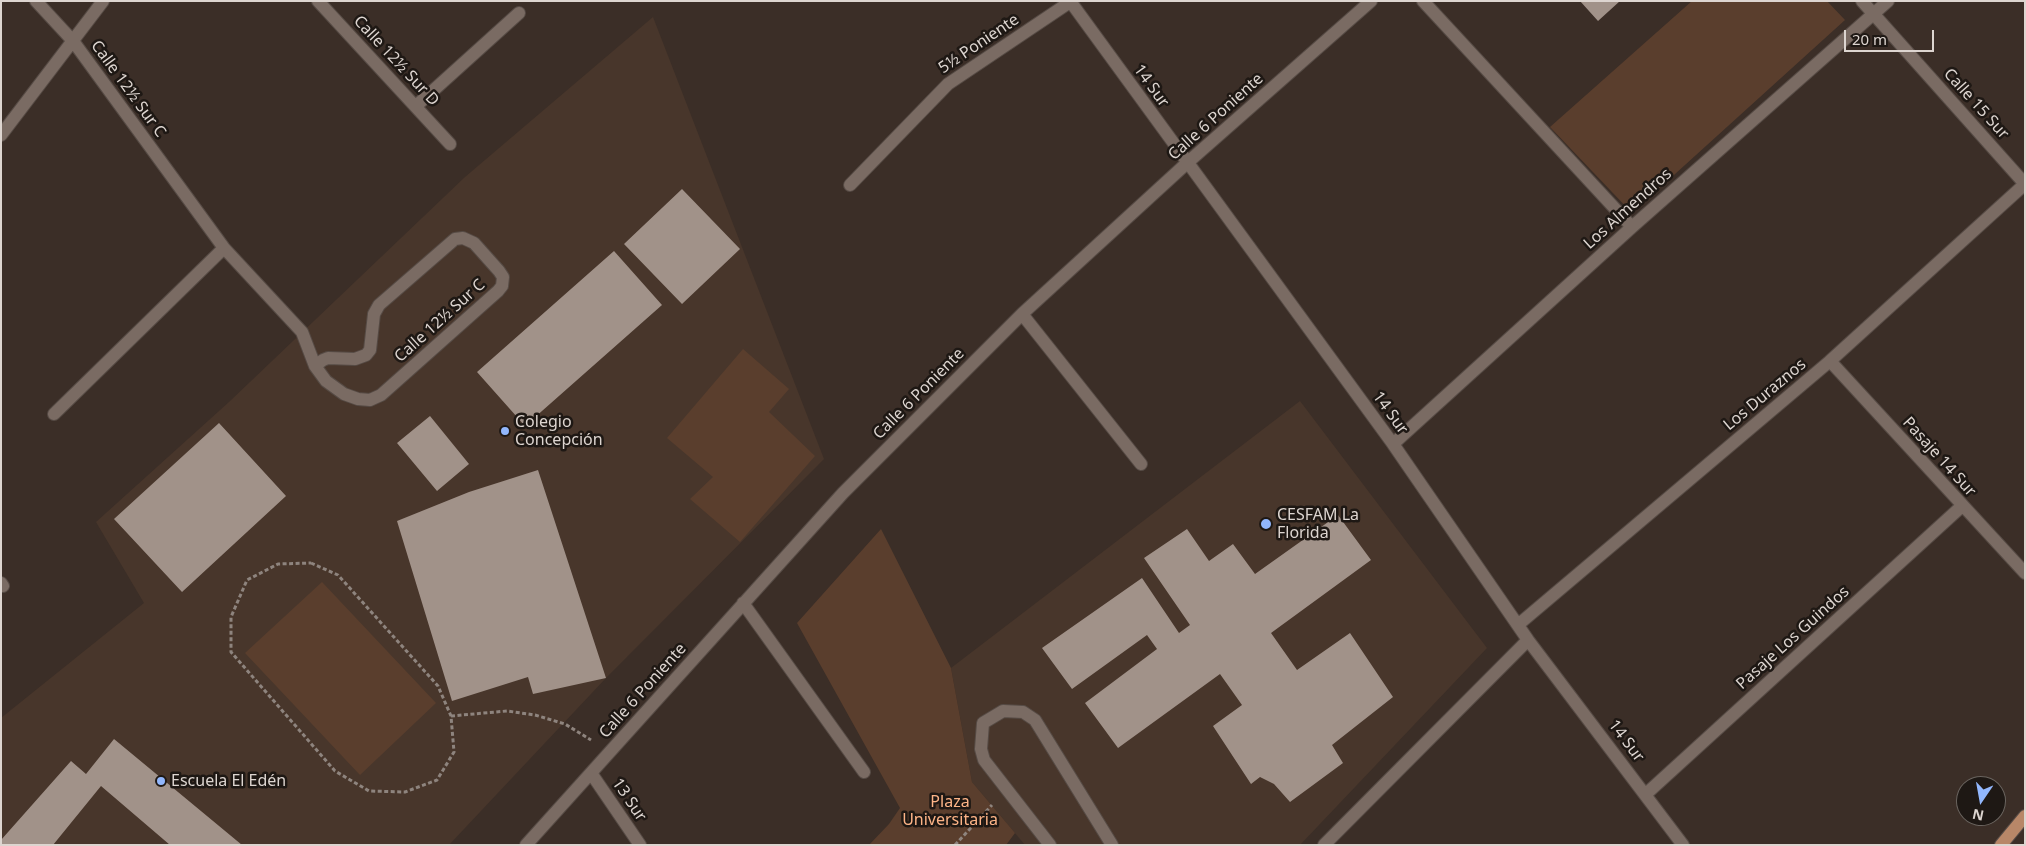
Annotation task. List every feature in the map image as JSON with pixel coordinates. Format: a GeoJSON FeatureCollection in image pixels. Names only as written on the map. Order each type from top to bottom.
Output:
{"type":"FeatureCollection","features":[{"type":"Feature","properties":{"kind":"main road"},"geometry":{"type":"LineString","coordinates":[[2001,845],[2025,816]]}},
{"type":"Feature","properties":{"kind":"street","name":"Calle 12½ Sur C"},"geometry":{"type":"LineString","coordinates":[[36,1],[73,41],[224,248],[302,332],[315,366],[326,381],[344,394],[358,399],[370,400],[381,396],[498,291],[502,286],[503,278],[499,270],[474,244],[463,238],[455,239],[379,306],[374,314],[370,350],[366,355],[355,359],[328,358],[315,366]]}},
{"type":"Feature","properties":{"kind":"street"},"geometry":{"type":"LineString","coordinates":[[1,135],[103,1]]}},
{"type":"Feature","properties":{"kind":"street","name":"Calle 12½ Sur D"},"geometry":{"type":"LineString","coordinates":[[318,1],[450,144]]}},
{"type":"Feature","properties":{"kind":"street","name":"Calle 6 Poniente"},"geometry":{"type":"LineString","coordinates":[[526,845],[843,493],[1022,314],[1188,163],[1371,1]]}},
{"type":"Feature","properties":{"kind":"street"},"geometry":{"type":"LineString","coordinates":[[1422,1],[1632,227]]}},
{"type":"Feature","properties":{"kind":"street","name":"Calle 15 Sur"},"geometry":{"type":"LineString","coordinates":[[1862,1],[2025,184]]}},
{"type":"Feature","properties":{"kind":"street","name":"Los Almendros"},"geometry":{"type":"LineString","coordinates":[[1393,444],[1632,227],[1888,1]]}},
{"type":"Feature","properties":{"kind":"street","name":"14 Sur"},"geometry":{"type":"LineString","coordinates":[[1070,2],[1393,444],[1519,624],[1528,640],[1646,794],[1682,845]]}},
{"type":"Feature","properties":{"kind":"street","name":"5½ Poniente"},"geometry":{"type":"LineString","coordinates":[[850,185],[948,84],[1070,2]]}},
{"type":"Feature","properties":{"kind":"street"},"geometry":{"type":"LineString","coordinates":[[416,106],[519,13]]}},
{"type":"Feature","properties":{"kind":"street","name":"Los Duraznos"},"geometry":{"type":"LineString","coordinates":[[1519,624],[1830,361],[2025,184]]}},
{"type":"Feature","properties":{"kind":"street"},"geometry":{"type":"LineString","coordinates":[[54,414],[224,248]]}},
{"type":"Feature","properties":{"kind":"street"},"geometry":{"type":"LineString","coordinates":[[1022,314],[1140,464]]}},
{"type":"Feature","properties":{"kind":"street","name":"Pasaje 14 Sur"},"geometry":{"type":"LineString","coordinates":[[1830,361],[2025,573]]}},
{"type":"Feature","properties":{"kind":"street","name":"Pasaje Los Guindos"},"geometry":{"type":"LineString","coordinates":[[1646,794],[1962,506]]}},
{"type":"Feature","properties":{"kind":"street"},"geometry":{"type":"LineString","coordinates":[[743,604],[864,772]]}},
{"type":"Feature","properties":{"kind":"street"},"geometry":{"type":"LineString","coordinates":[[1324,845],[1528,640]]}},
{"type":"Feature","properties":{"kind":"street"},"geometry":{"type":"LineString","coordinates":[[1050,845],[984,760],[981,749],[983,723],[1003,711],[1023,712],[1036,720],[1112,845]]}},
{"type":"Feature","properties":{"kind":"street","name":"13 Sur"},"geometry":{"type":"LineString","coordinates":[[591,773],[640,845]]}},
{"type":"Feature","properties":{"kind":"path"},"geometry":{"type":"LineString","coordinates":[[311,562],[338,575],[438,686],[451,716],[454,752],[437,780],[405,792],[368,791],[335,772],[230,652],[231,617],[247,580],[278,564],[311,562]]}},
{"type":"Feature","properties":{"kind":"path"},"geometry":{"type":"LineString","coordinates":[[451,716],[507,712],[534,715],[565,724],[611,752]]}},
{"type":"Feature","properties":{"kind":"path"},"geometry":{"type":"LineString","coordinates":[[956,845],[992,805]]}},
{"type":"Feature","properties":{"kind":"shaded area","name":"Colegio Concepción"},"geometry":{"type":"Polygon","coordinates":[[[653,17],[824,459],[606,678],[449,845],[1,845],[1,718],[144,603],[96,522],[229,402],[465,177],[653,17]]]}},
{"type":"Feature","properties":{"kind":"shaded area","name":"CESFAM La Florida"},"geometry":{"type":"Polygon","coordinates":[[[1300,401],[1487,648],[1300,845],[1025,845],[972,782],[951,668],[1300,401]]]}},
{"type":"Feature","properties":{"kind":"green space"},"geometry":{"type":"Polygon","coordinates":[[[1692,1],[1827,1],[1845,20],[1632,213],[1550,127],[1692,1]]]}},
{"type":"Feature","properties":{"kind":"green space"},"geometry":{"type":"Polygon","coordinates":[[[743,349],[789,389],[769,412],[815,456],[740,542],[690,499],[713,477],[667,438],[743,349]]]}},
{"type":"Feature","properties":{"kind":"green space","name":"Plaza Universitaria"},"geometry":{"type":"Polygon","coordinates":[[[881,529],[951,668],[972,782],[1015,833],[1006,845],[869,845],[889,824],[900,808],[797,623],[881,529]]]}},
{"type":"Feature","properties":{"kind":"green space"},"geometry":{"type":"Polygon","coordinates":[[[322,582],[436,703],[360,775],[245,653],[322,582]]]}},
{"type":"Feature","properties":{"kind":"building"},"geometry":{"type":"Polygon","coordinates":[[[1580,1],[1620,1],[1598,21],[1580,1]]]}},
{"type":"Feature","properties":{"kind":"building"},"geometry":{"type":"Polygon","coordinates":[[[682,189],[740,249],[682,304],[624,244],[682,189]]]}},
{"type":"Feature","properties":{"kind":"building"},"geometry":{"type":"Polygon","coordinates":[[[614,251],[662,305],[525,426],[477,372],[614,251]]]}},
{"type":"Feature","properties":{"kind":"building"},"geometry":{"type":"Polygon","coordinates":[[[430,416],[469,464],[437,491],[397,443],[430,416]]]}},
{"type":"Feature","properties":{"kind":"building"},"geometry":{"type":"Polygon","coordinates":[[[219,423],[286,496],[182,592],[114,519],[219,423]]]}},
{"type":"Feature","properties":{"kind":"building"},"geometry":{"type":"Polygon","coordinates":[[[538,470],[606,678],[533,694],[528,677],[452,701],[397,521],[469,492],[538,470]]]}},
{"type":"Feature","properties":{"kind":"building"},"geometry":{"type":"Polygon","coordinates":[[[1338,515],[1371,560],[1271,633],[1297,670],[1350,633],[1393,697],[1332,745],[1343,763],[1290,802],[1274,784],[1260,777],[1251,784],[1213,726],[1242,705],[1220,674],[1118,748],[1085,703],[1157,649],[1147,635],[1072,689],[1042,648],[1142,578],[1179,633],[1190,625],[1144,558],[1187,529],[1209,561],[1233,544],[1255,574],[1338,515]]]}},
{"type":"Feature","properties":{"kind":"building"},"geometry":{"type":"Polygon","coordinates":[[[114,739],[242,845],[170,845],[101,786],[53,845],[1,845],[1,840],[71,761],[86,774],[114,739]]]}},
{"type":"Feature","properties":{"kind":"place","name":"Colegio Concepción"},"geometry":{"type":"Point","coordinates":[505,431]}},
{"type":"Feature","properties":{"kind":"place","name":"CESFAM La Florida"},"geometry":{"type":"Point","coordinates":[1266,524]}},
{"type":"Feature","properties":{"kind":"place","name":"Escuela El Edén"},"geometry":{"type":"Point","coordinates":[161,781]}}]}
